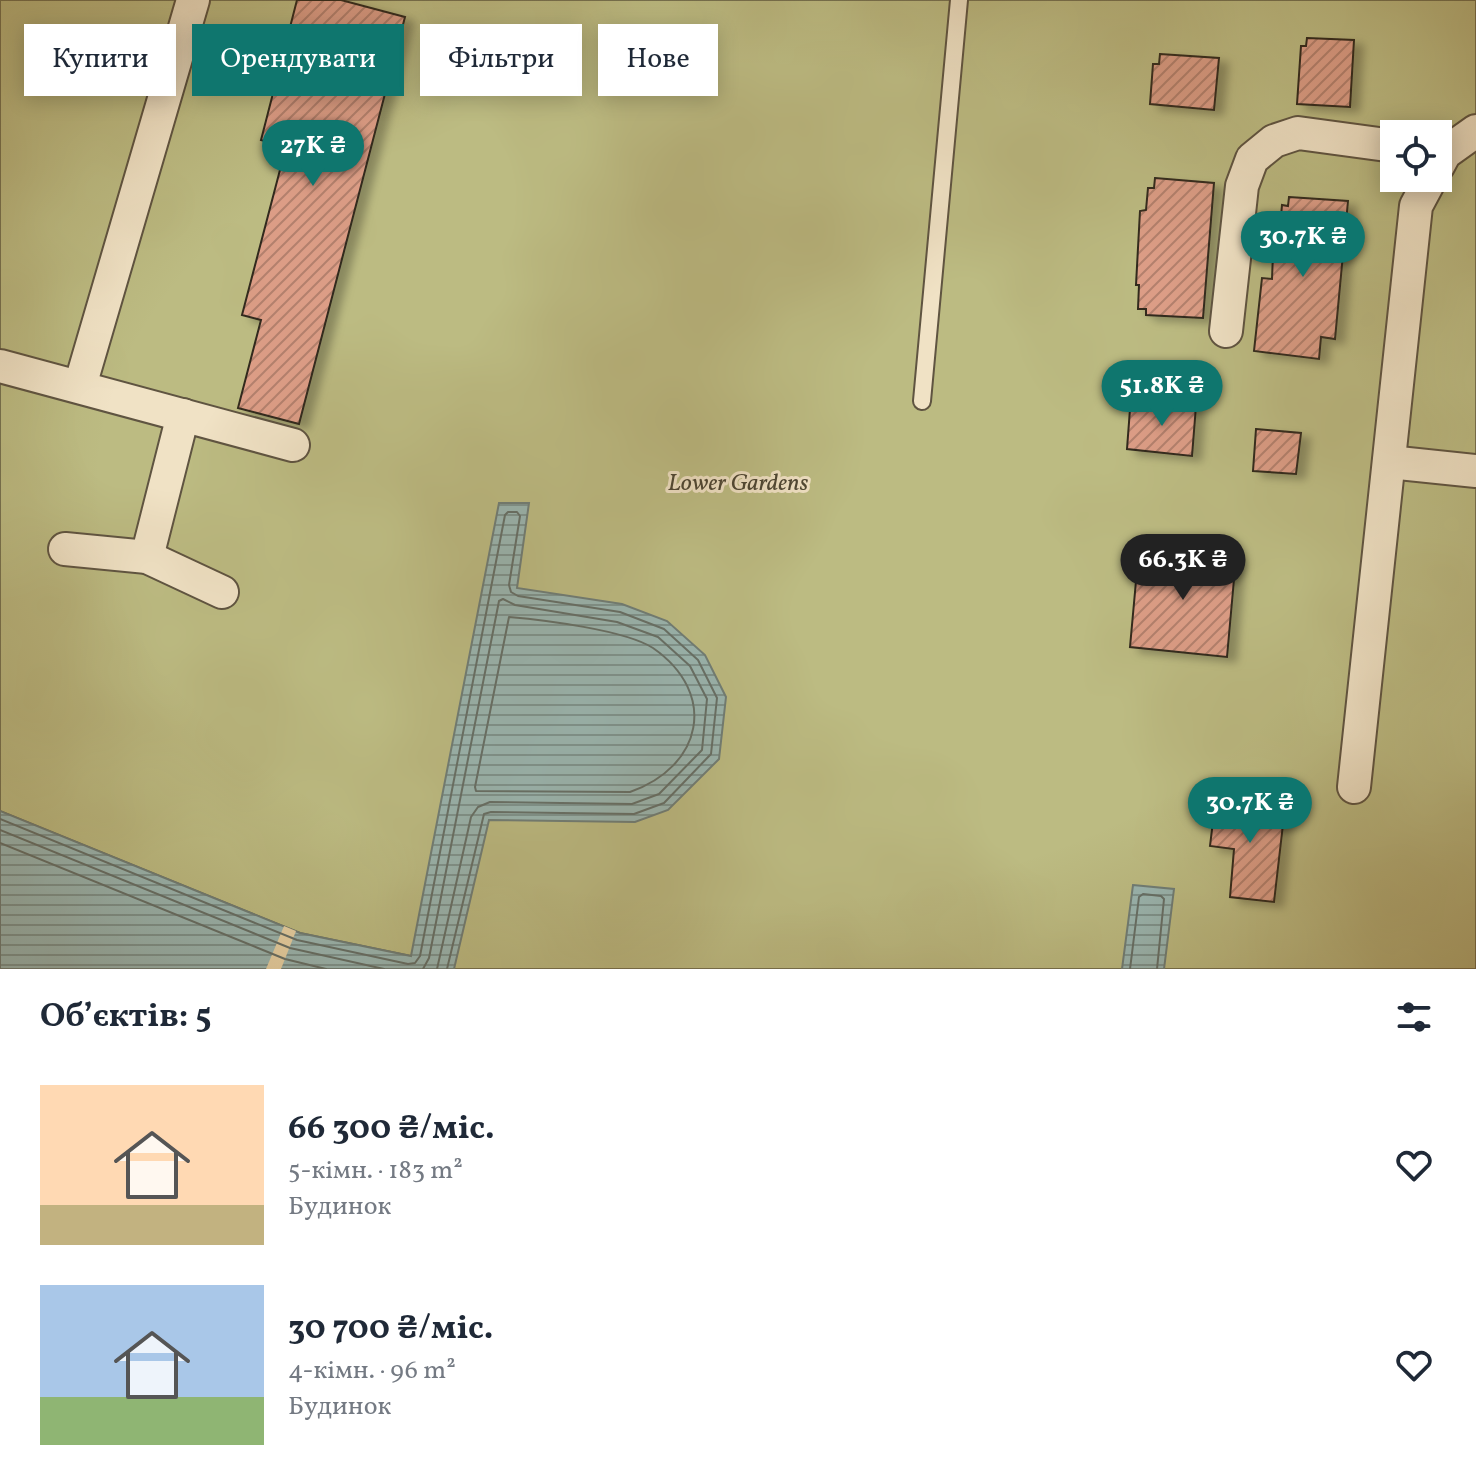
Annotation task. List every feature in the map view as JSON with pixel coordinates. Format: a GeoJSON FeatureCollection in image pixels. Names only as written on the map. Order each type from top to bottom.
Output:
{"type":"FeatureCollection","features":[{"type":"Feature","properties":{"kind":"street"},"geometry":{"type":"LineString","coordinates":[[80,386],[193,0]]}},
{"type":"Feature","properties":{"kind":"street"},"geometry":{"type":"LineString","coordinates":[[1452,151],[1476,131]]}},
{"type":"Feature","properties":{"kind":"street"},"geometry":{"type":"LineString","coordinates":[[1226,331],[1242,186],[1252,159],[1274,141],[1298,133],[1380,144]]}},
{"type":"Feature","properties":{"kind":"street"},"geometry":{"type":"LineString","coordinates":[[1354,787],[1416,206],[1423,192]]}},
{"type":"Feature","properties":{"kind":"street"},"geometry":{"type":"LineString","coordinates":[[0,366],[293,445]]}},
{"type":"Feature","properties":{"kind":"street"},"geometry":{"type":"LineString","coordinates":[[147,557],[183,415]]}},
{"type":"Feature","properties":{"kind":"street"},"geometry":{"type":"LineString","coordinates":[[1389,462],[1476,471]]}},
{"type":"Feature","properties":{"kind":"street"},"geometry":{"type":"LineString","coordinates":[[65,549],[147,557],[222,592]]}},
{"type":"Feature","properties":{"kind":"lane"},"geometry":{"type":"LineString","coordinates":[[922,401],[959,0]]}},
{"type":"Feature","properties":{"kind":"green space","name":"Lower Gardens"},"geometry":{"type":"Polygon","coordinates":[[[0,0],[1476,0],[1476,969],[449,969],[411,956],[300,933],[0,811],[0,0]]]}},
{"type":"Feature","properties":{"kind":"water"},"geometry":{"type":"Polygon","coordinates":[[[499,503],[529,503],[517,588],[622,604],[667,621],[705,655],[726,697],[719,759],[668,810],[635,822],[489,820],[454,969],[0,969],[0,811],[300,933],[411,956],[499,503]]]}},
{"type":"Feature","properties":{"kind":"water"},"geometry":{"type":"Polygon","coordinates":[[[1133,885],[1174,889],[1164,969],[1122,969],[1133,885]]]}},
{"type":"Feature","properties":{"kind":"pier"},"geometry":{"type":"Polygon","coordinates":[[[284,926],[296,931],[281,969],[266,969],[284,926]]]}},
{"type":"Feature","properties":{"kind":"building"},"geometry":{"type":"Polygon","coordinates":[[[297,0],[341,0],[405,17],[403,24],[291,24],[297,0]]]}},
{"type":"Feature","properties":{"kind":"building"},"geometry":{"type":"Polygon","coordinates":[[[1307,38],[1354,40],[1350,107],[1297,104],[1301,46],[1306,46],[1307,38]]]}},
{"type":"Feature","properties":{"kind":"building"},"geometry":{"type":"Polygon","coordinates":[[[1160,54],[1219,58],[1214,110],[1150,104],[1153,64],[1159,64],[1160,54]]]}},
{"type":"Feature","properties":{"kind":"building"},"geometry":{"type":"Polygon","coordinates":[[[272,96],[384,96],[299,424],[238,408],[261,320],[242,315],[286,147],[261,140],[272,96]]]}},
{"type":"Feature","properties":{"kind":"building"},"geometry":{"type":"Polygon","coordinates":[[[1155,178],[1214,183],[1203,318],[1146,315],[1146,309],[1138,309],[1139,285],[1136,285],[1140,211],[1146,210],[1148,188],[1154,188],[1155,178]]]}},
{"type":"Feature","properties":{"kind":"building"},"geometry":{"type":"Polygon","coordinates":[[[1289,197],[1348,201],[1335,339],[1321,337],[1319,359],[1254,351],[1262,278],[1272,279],[1274,228],[1280,228],[1282,205],[1288,206],[1289,197]]]}},
{"type":"Feature","properties":{"kind":"building"},"geometry":{"type":"Polygon","coordinates":[[[1137,400],[1196,406],[1192,456],[1127,449],[1130,409],[1137,410],[1137,400]]]}},
{"type":"Feature","properties":{"kind":"building"},"geometry":{"type":"Polygon","coordinates":[[[1256,429],[1301,433],[1296,474],[1253,471],[1256,429]]]}},
{"type":"Feature","properties":{"kind":"building"},"geometry":{"type":"Polygon","coordinates":[[[1139,548],[1236,557],[1227,657],[1130,647],[1139,548]]]}},
{"type":"Feature","properties":{"kind":"building"},"geometry":{"type":"Polygon","coordinates":[[[1216,797],[1285,807],[1274,902],[1230,897],[1234,849],[1210,846],[1216,797]]]}}]}
